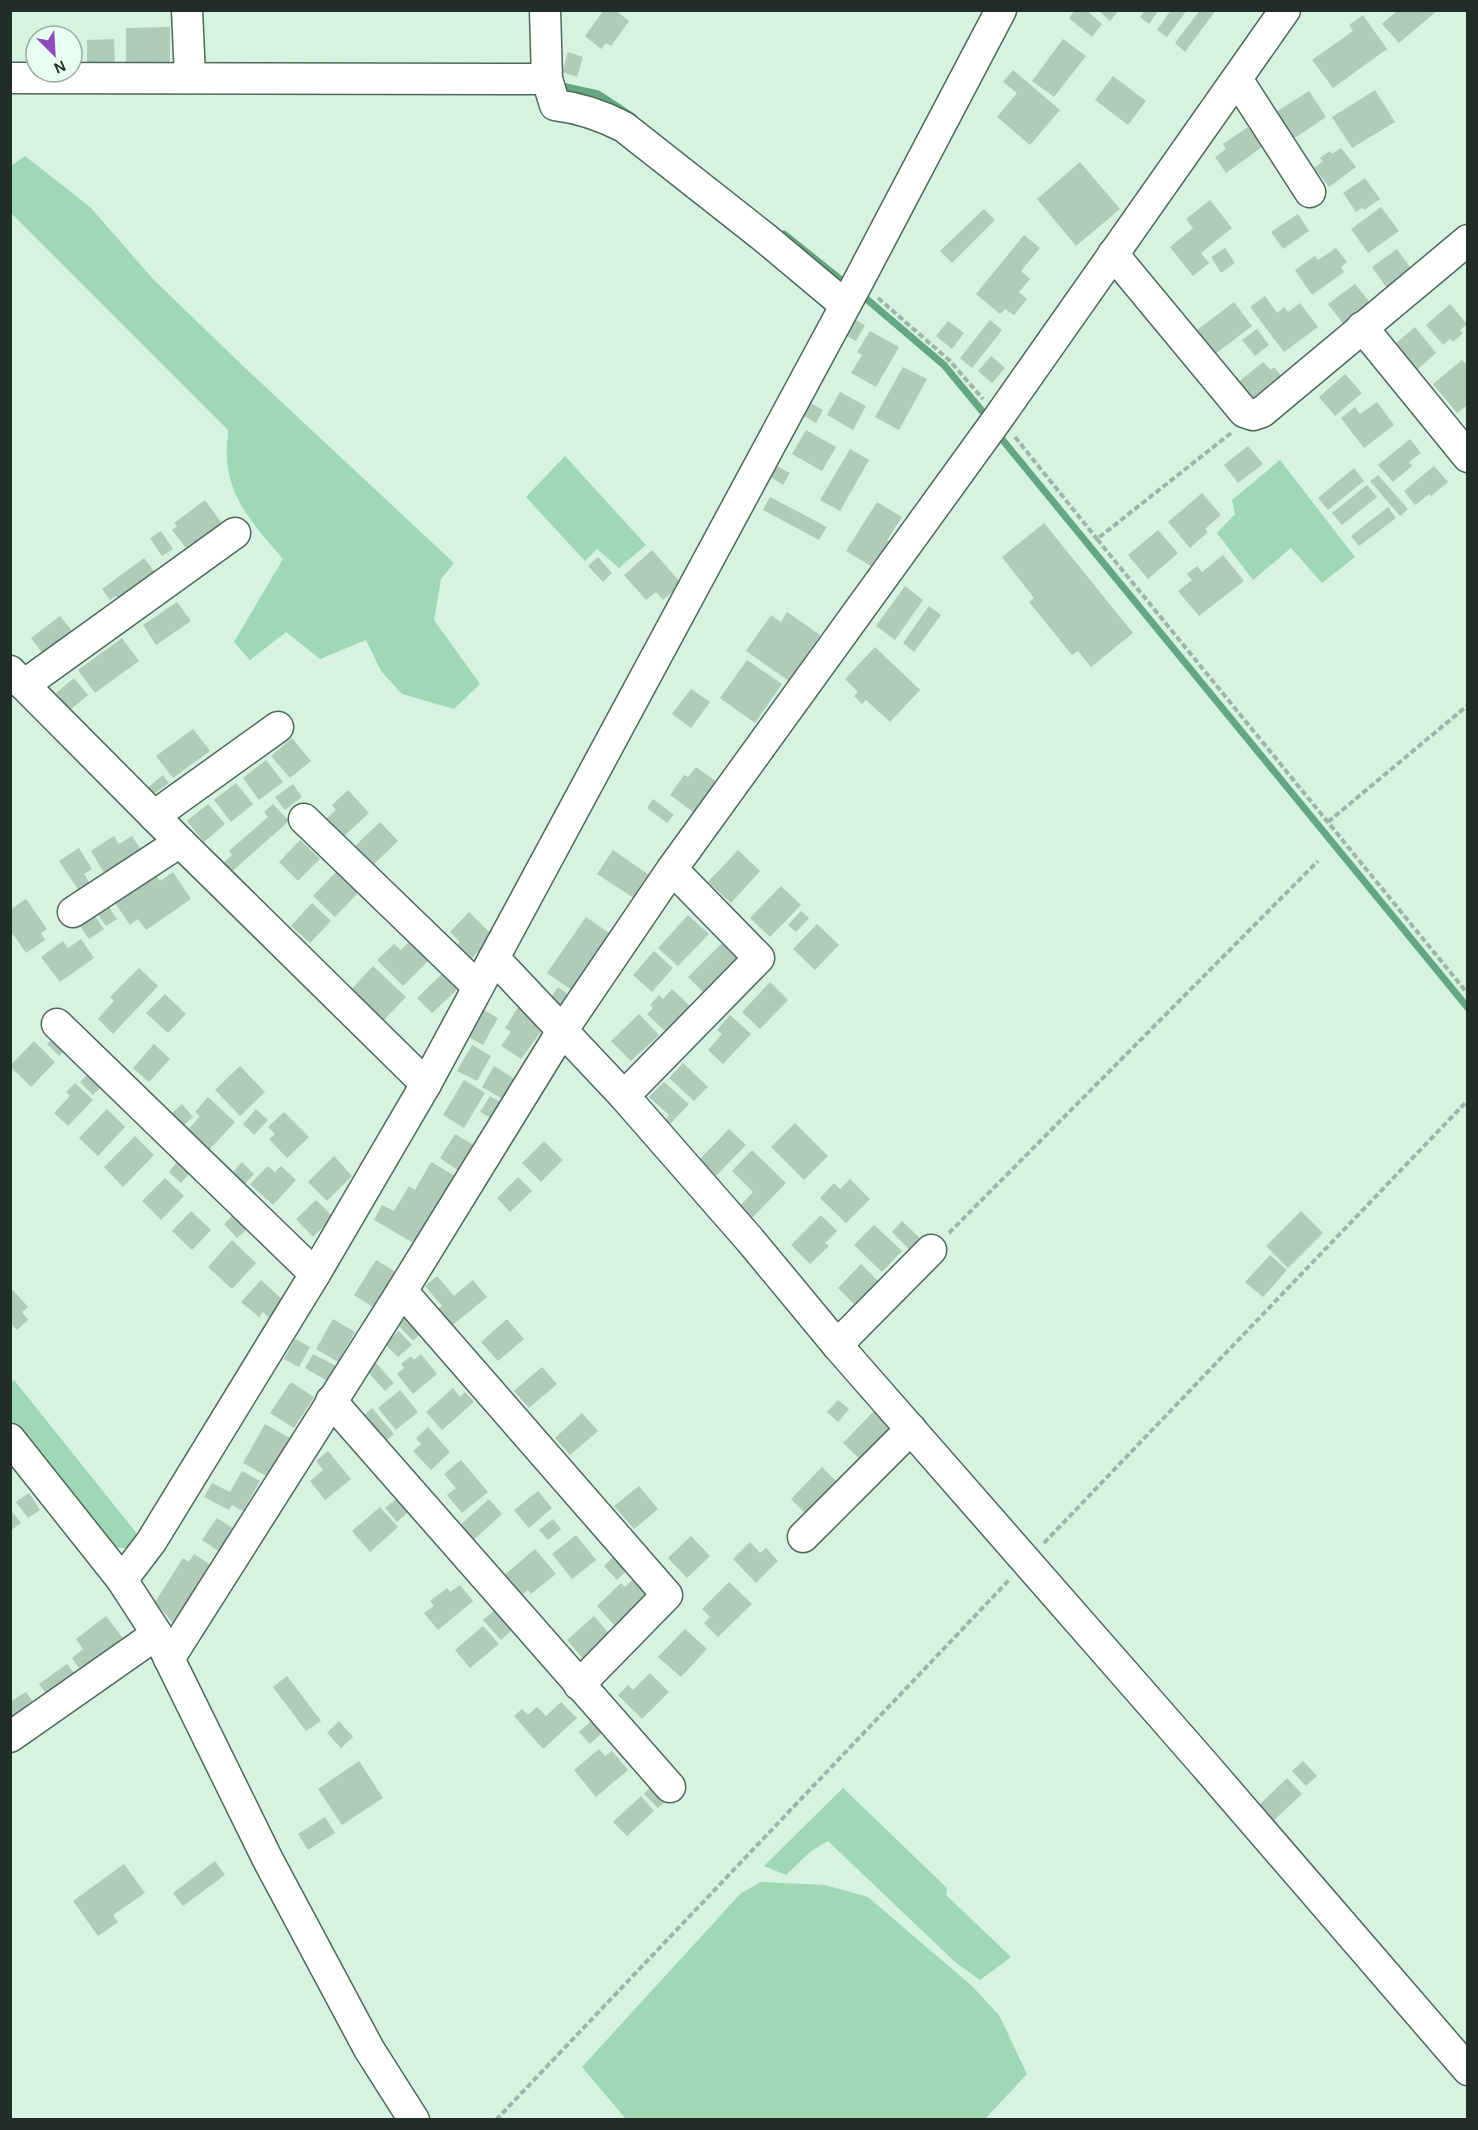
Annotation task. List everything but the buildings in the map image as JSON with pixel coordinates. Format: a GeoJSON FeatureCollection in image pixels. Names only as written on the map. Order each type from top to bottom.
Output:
{"type":"FeatureCollection","features":[{"type":"Feature","properties":{"kind":"street"},"geometry":{"type":"LineString","coordinates":[[187,10],[190,77]]}},
{"type":"Feature","properties":{"kind":"street"},"geometry":{"type":"LineString","coordinates":[[545,10],[547,79],[555,105],[603,116],[624,127],[765,238],[845,305]]}},
{"type":"Feature","properties":{"kind":"street"},"geometry":{"type":"LineString","coordinates":[[122,1580],[151,1542],[315,1274],[426,1084],[1001,10]]}},
{"type":"Feature","properties":{"kind":"street"},"geometry":{"type":"LineString","coordinates":[[10,1737],[163,1647],[331,1401],[402,1291],[562,1031],[672,869],[999,417],[1285,10]]}},
{"type":"Feature","properties":{"kind":"street"},"geometry":{"type":"LineString","coordinates":[[10,78],[547,79]]}},
{"type":"Feature","properties":{"kind":"street"},"geometry":{"type":"LineString","coordinates":[[1237,79],[1310,192]]}},
{"type":"Feature","properties":{"kind":"street"},"geometry":{"type":"LineString","coordinates":[[1113,254],[1244,412],[1253,415],[1262,412],[1467,240]]}},
{"type":"Feature","properties":{"kind":"street"},"geometry":{"type":"LineString","coordinates":[[1362,327],[1467,457]]}},
{"type":"Feature","properties":{"kind":"street"},"geometry":{"type":"LineString","coordinates":[[235,532],[17,678],[426,1084]]}},
{"type":"Feature","properties":{"kind":"street"},"geometry":{"type":"LineString","coordinates":[[154,816],[279,727]]}},
{"type":"Feature","properties":{"kind":"street"},"geometry":{"type":"LineString","coordinates":[[304,819],[477,986]]}},
{"type":"Feature","properties":{"kind":"street"},"geometry":{"type":"LineString","coordinates":[[73,912],[180,842]]}},
{"type":"Feature","properties":{"kind":"street"},"geometry":{"type":"LineString","coordinates":[[624,1096],[759,958],[672,869]]}},
{"type":"Feature","properties":{"kind":"street"},"geometry":{"type":"LineString","coordinates":[[494,958],[624,1096],[750,1240],[837,1346],[1203,1763],[1467,2070]]}},
{"type":"Feature","properties":{"kind":"street"},"geometry":{"type":"LineString","coordinates":[[57,1024],[315,1274]]}},
{"type":"Feature","properties":{"kind":"street"},"geometry":{"type":"LineString","coordinates":[[837,1346],[931,1250]]}},
{"type":"Feature","properties":{"kind":"street"},"geometry":{"type":"LineString","coordinates":[[402,1291],[667,1595],[579,1685]]}},
{"type":"Feature","properties":{"kind":"street"},"geometry":{"type":"LineString","coordinates":[[331,1401],[669,1787]]}},
{"type":"Feature","properties":{"kind":"street"},"geometry":{"type":"LineString","coordinates":[[802,1537],[911,1429]]}},
{"type":"Feature","properties":{"kind":"street"},"geometry":{"type":"LineString","coordinates":[[10,1439],[122,1580],[163,1647],[268,1860],[369,2049],[414,2120]]}},
{"type":"Feature","properties":{"kind":"path"},"geometry":{"type":"LineString","coordinates":[[1253,415],[1097,539],[1467,994]]}},
{"type":"Feature","properties":{"kind":"path"},"geometry":{"type":"LineString","coordinates":[[1328,822],[1467,705]]}},
{"type":"Feature","properties":{"kind":"path"},"geometry":{"type":"LineString","coordinates":[[931,1250],[1318,861]]}},
{"type":"Feature","properties":{"kind":"path"},"geometry":{"type":"LineString","coordinates":[[496,2120],[1467,1100]]}},
{"type":"Feature","properties":{"kind":"green space"},"geometry":{"type":"Polygon","coordinates":[[[25,156],[90,207],[153,279],[454,563],[441,579],[434,620],[480,684],[454,709],[402,694],[381,671],[366,640],[320,659],[286,632],[250,660],[234,642],[283,559],[246,513],[233,488],[227,458],[228,430],[11,213],[11,166],[25,156]]]}},
{"type":"Feature","properties":{"kind":"green space"},"geometry":{"type":"Polygon","coordinates":[[[565,456],[646,545],[619,568],[597,549],[585,561],[526,497],[565,456]]]}},
{"type":"Feature","properties":{"kind":"green space"},"geometry":{"type":"Polygon","coordinates":[[[1280,460],[1355,557],[1322,583],[1291,548],[1253,580],[1217,533],[1235,514],[1232,500],[1280,460]]]}},
{"type":"Feature","properties":{"kind":"green space"},"geometry":{"type":"Polygon","coordinates":[[[14,1380],[138,1535],[135,1543],[128,1549],[111,1546],[11,1420],[11,1384],[14,1380]]]}},
{"type":"Feature","properties":{"kind":"green space"},"geometry":{"type":"Polygon","coordinates":[[[843,1788],[947,1888],[946,1895],[1011,1957],[980,1980],[955,1962],[828,1841],[811,1851],[786,1875],[764,1866],[843,1788]]]}},
{"type":"Feature","properties":{"kind":"green space"},"geometry":{"type":"Polygon","coordinates":[[[761,1882],[825,1885],[868,1897],[972,1986],[999,2015],[1027,2074],[985,2119],[626,2119],[582,2067],[741,1893],[761,1882]]]}},
{"type":"Feature","properties":{"kind":"waterway"},"geometry":{"type":"LineString","coordinates":[[562,86],[598,94],[633,117]]}},
{"type":"Feature","properties":{"kind":"waterway"},"geometry":{"type":"LineString","coordinates":[[784,234],[845,283]]}},
{"type":"Feature","properties":{"kind":"waterway"},"geometry":{"type":"LineString","coordinates":[[863,296],[944,365],[982,411]]}},
{"type":"Feature","properties":{"kind":"waterway"},"geometry":{"type":"LineString","coordinates":[[1001,438],[1468,1008]]}}]}
